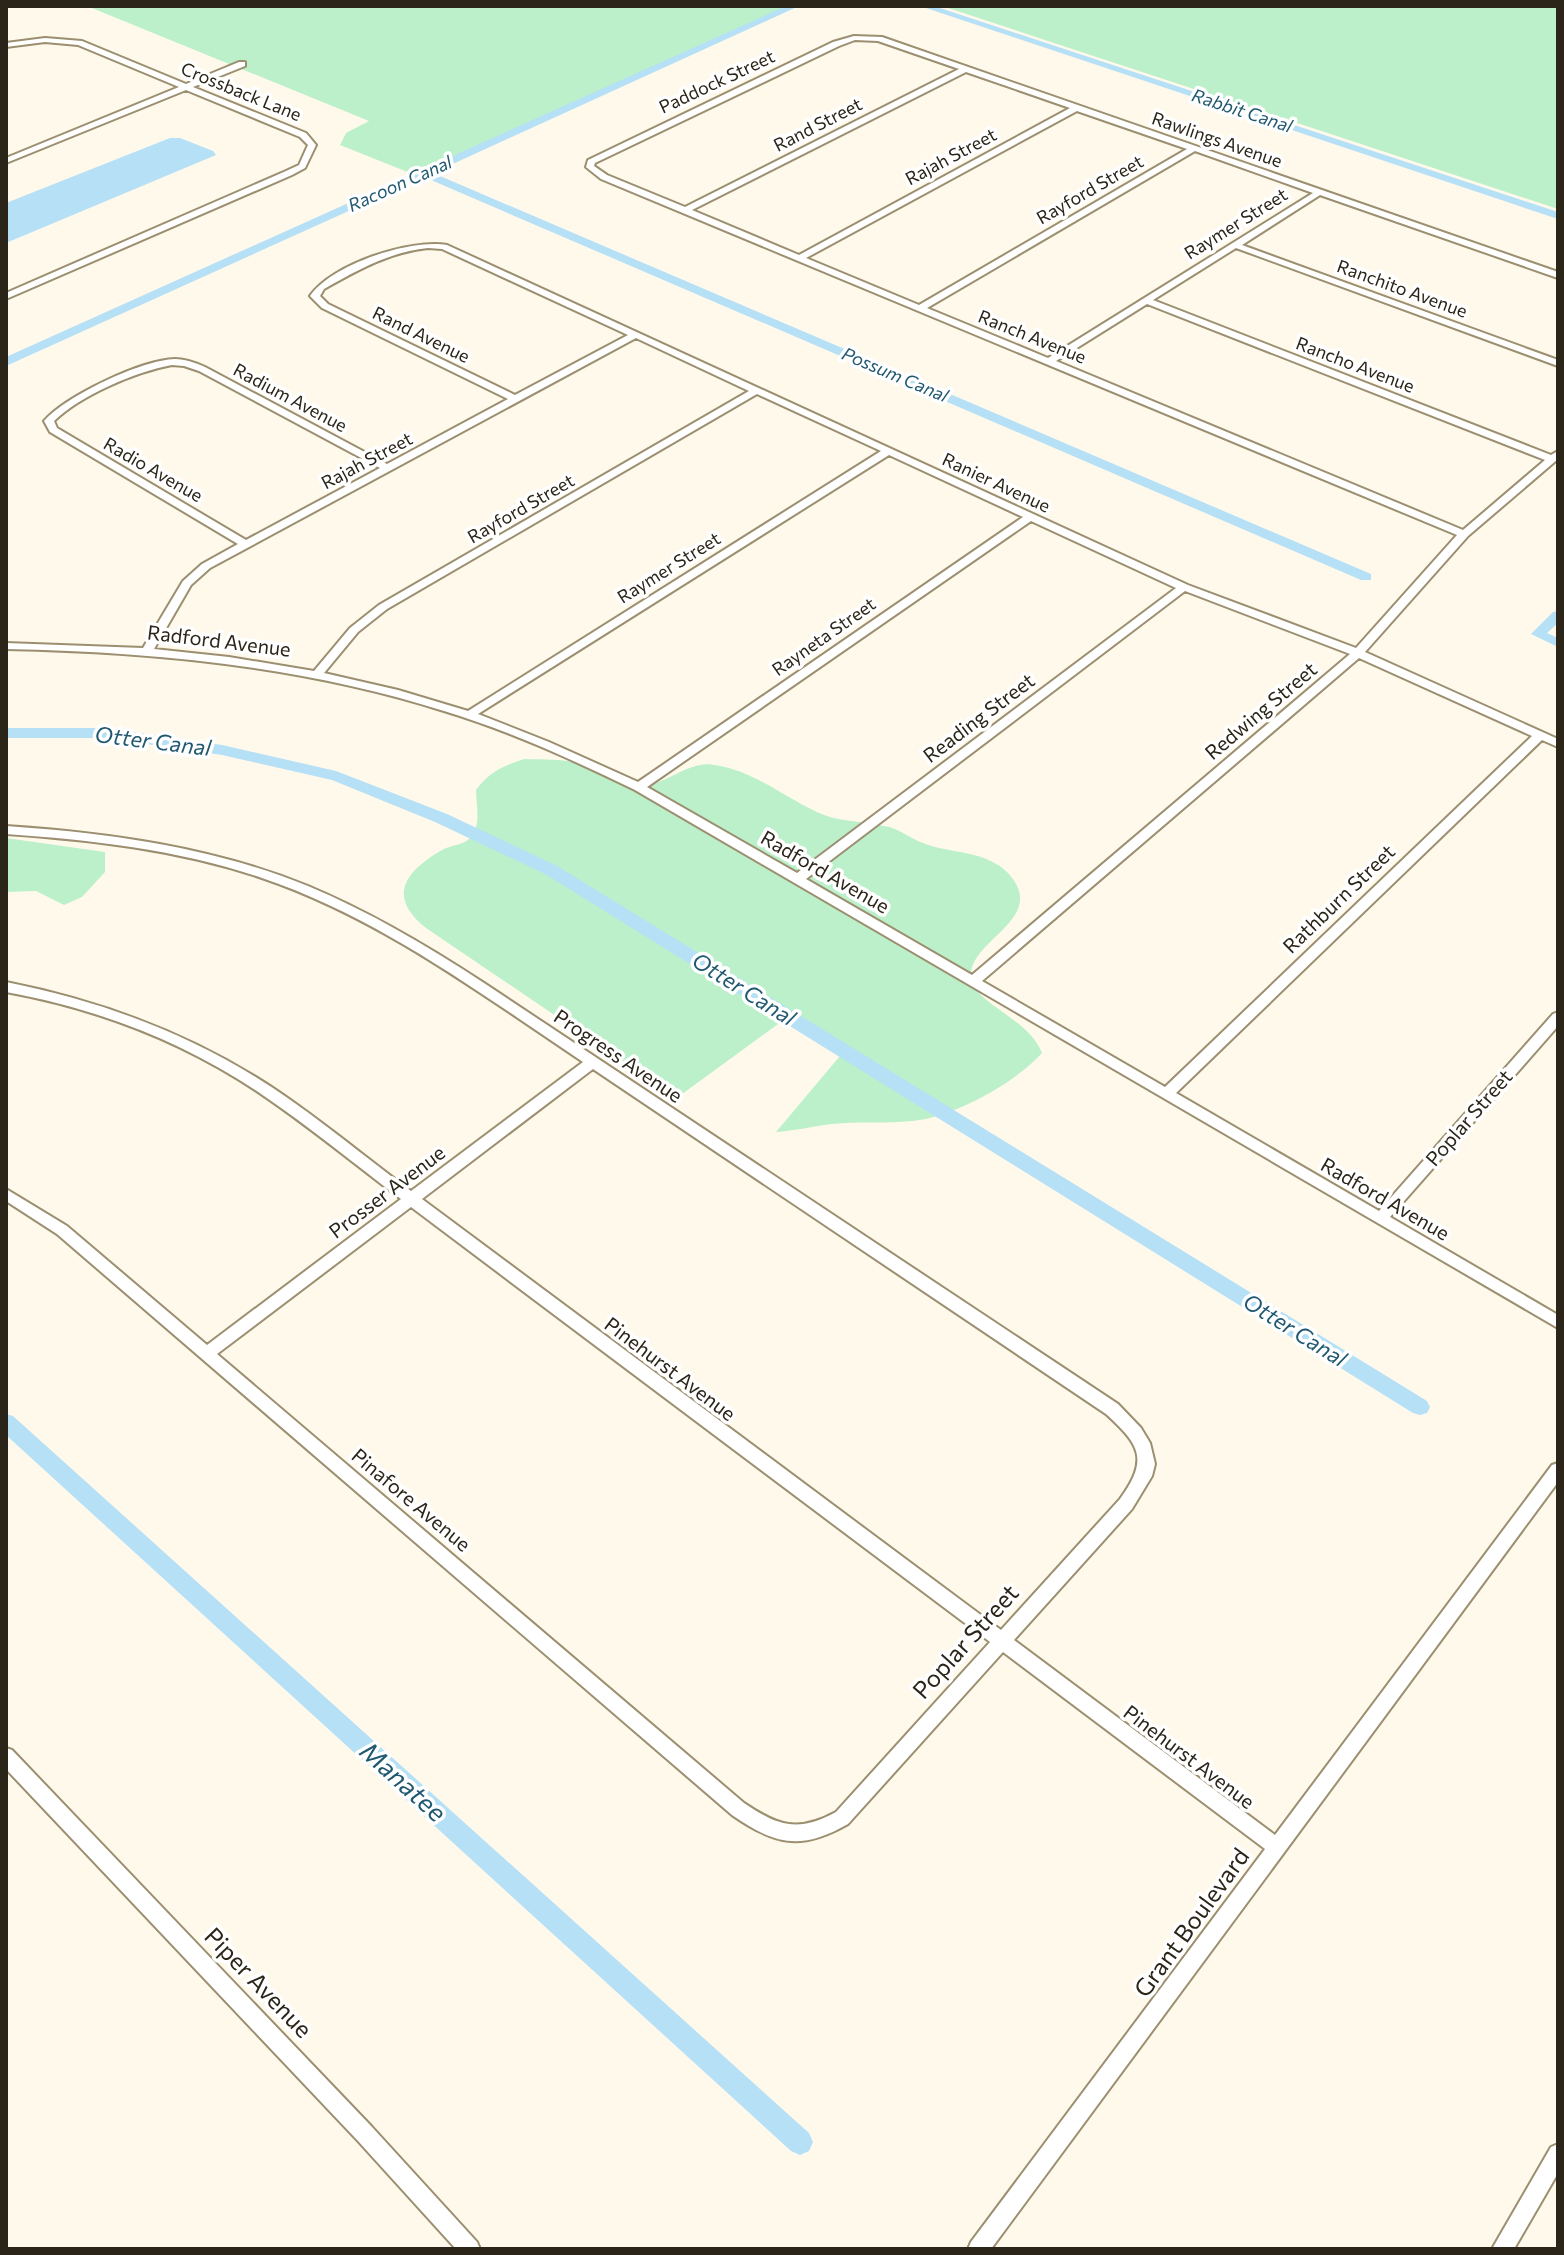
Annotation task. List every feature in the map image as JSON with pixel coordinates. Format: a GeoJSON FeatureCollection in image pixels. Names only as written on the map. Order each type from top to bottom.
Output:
{"type":"FeatureCollection","features":[{"type":"Feature","properties":{"kind":"street","name":"Rawlings Avenue"},"geometry":{"type":"LineString","coordinates":[[865,37],[1558,275]]}},
{"type":"Feature","properties":{"kind":"street","name":"Paddock Street"},"geometry":{"type":"LineString","coordinates":[[590,167],[597,157],[672,121],[836,44],[865,37]]}},
{"type":"Feature","properties":{"kind":"street","name":"Crossback Lane"},"geometry":{"type":"LineString","coordinates":[[6,45],[45,40],[79,43],[303,135],[312,145],[311,153],[302,166],[289,173],[6,296]]}},
{"type":"Feature","properties":{"kind":"street"},"geometry":{"type":"LineString","coordinates":[[6,161],[242,64]]}},
{"type":"Feature","properties":{"kind":"street","name":"Rand Street"},"geometry":{"type":"LineString","coordinates":[[686,210],[965,69]]}},
{"type":"Feature","properties":{"kind":"street","name":"Rajah Street"},"geometry":{"type":"LineString","coordinates":[[799,258],[1076,108]]}},
{"type":"Feature","properties":{"kind":"street","name":"Rayford Street"},"geometry":{"type":"LineString","coordinates":[[920,308],[1193,149]]}},
{"type":"Feature","properties":{"kind":"street","name":"Ranch Avenue"},"geometry":{"type":"LineString","coordinates":[[590,167],[604,177],[1464,534]]}},
{"type":"Feature","properties":{"kind":"street","name":"Raymer Street"},"geometry":{"type":"LineString","coordinates":[[1050,361],[1318,193]]}},
{"type":"Feature","properties":{"kind":"street","name":"Ranier Avenue"},"geometry":{"type":"LineString","coordinates":[[315,296],[321,287],[399,249],[425,244],[444,247],[1184,587],[1358,653],[1558,743]]}},
{"type":"Feature","properties":{"kind":"street","name":"Ranchito Avenue"},"geometry":{"type":"LineString","coordinates":[[1235,245],[1558,363]]}},
{"type":"Feature","properties":{"kind":"street","name":"Rand Avenue"},"geometry":{"type":"LineString","coordinates":[[315,296],[325,306],[515,399]]}},
{"type":"Feature","properties":{"kind":"street","name":"Rancho Avenue"},"geometry":{"type":"LineString","coordinates":[[1147,301],[1555,457]]}},
{"type":"Feature","properties":{"kind":"street","name":"Rajah Street"},"geometry":{"type":"LineString","coordinates":[[147,651],[196,574],[245,544],[635,335]]}},
{"type":"Feature","properties":{"kind":"street","name":"Radium Avenue"},"geometry":{"type":"LineString","coordinates":[[49,421],[55,412],[147,368],[176,362],[202,369],[387,468]]}},
{"type":"Feature","properties":{"kind":"street","name":"Rayford Street"},"geometry":{"type":"LineString","coordinates":[[317,674],[354,630],[383,607],[756,391]]}},
{"type":"Feature","properties":{"kind":"street","name":"Radio Avenue"},"geometry":{"type":"LineString","coordinates":[[49,421],[53,430],[245,544]]}},
{"type":"Feature","properties":{"kind":"street","name":"Raymer Street"},"geometry":{"type":"LineString","coordinates":[[469,715],[887,452]]}},
{"type":"Feature","properties":{"kind":"street","name":"Redwing Street"},"geometry":{"type":"LineString","coordinates":[[974,981],[1358,653],[1464,534],[1555,457]]}},
{"type":"Feature","properties":{"kind":"street","name":"Rayneta Street"},"geometry":{"type":"LineString","coordinates":[[639,787],[1030,517]]}},
{"type":"Feature","properties":{"kind":"street","name":"Reading Street"},"geometry":{"type":"LineString","coordinates":[[798,879],[1184,587]]}},
{"type":"Feature","properties":{"kind":"street","name":"Radford Avenue"},"geometry":{"type":"LineString","coordinates":[[6,646],[147,651],[240,661],[317,674],[469,715],[570,754],[639,787],[1558,1322]]}},
{"type":"Feature","properties":{"kind":"street","name":"Rathburn Street"},"geometry":{"type":"LineString","coordinates":[[1166,1094],[1540,735]]}},
{"type":"Feature","properties":{"kind":"street","name":"Progress Avenue"},"geometry":{"type":"LineString","coordinates":[[6,830],[56,832],[128,842],[251,871],[301,888],[421,948],[1112,1409],[1135,1430],[1147,1449]]}},
{"type":"Feature","properties":{"kind":"street","name":"Pinehurst Avenue"},"geometry":{"type":"LineString","coordinates":[[6,987],[92,1006],[187,1042],[270,1093],[1277,1847]]}},
{"type":"Feature","properties":{"kind":"street","name":"Poplar Street"},"geometry":{"type":"LineString","coordinates":[[1381,1218],[1558,1017]]}},
{"type":"Feature","properties":{"kind":"street","name":"Prosser Avenue"},"geometry":{"type":"LineString","coordinates":[[207,1353],[591,1063]]}},
{"type":"Feature","properties":{"kind":"street","name":"Pinafore Avenue"},"geometry":{"type":"LineString","coordinates":[[6,1194],[62,1230],[738,1809],[760,1826],[788,1835]]}},
{"type":"Feature","properties":{"kind":"street","name":"Poplar Street"},"geometry":{"type":"LineString","coordinates":[[788,1835],[820,1832],[842,1818],[1138,1489],[1148,1471],[1147,1449]]}},
{"type":"Feature","properties":{"kind":"street","name":"Grant Boulevard"},"geometry":{"type":"LineString","coordinates":[[978,2249],[1558,1470]]}},
{"type":"Feature","properties":{"kind":"street","name":"Piper Avenue"},"geometry":{"type":"LineString","coordinates":[[6,1756],[354,2123],[462,2246]]}},
{"type":"Feature","properties":{"kind":"street"},"geometry":{"type":"LineString","coordinates":[[1502,2249],[1558,2154]]}},
{"type":"Feature","properties":{"kind":"green space"},"geometry":{"type":"Polygon","coordinates":[[[87,6],[795,6],[415,175],[340,145],[346,133],[369,121],[87,6]]]}},
{"type":"Feature","properties":{"kind":"green space"},"geometry":{"type":"Polygon","coordinates":[[[942,6],[1558,6],[1558,209],[942,6]]]}},
{"type":"Feature","properties":{"kind":"green space"},"geometry":{"type":"Polygon","coordinates":[[[524,759],[574,762],[620,782],[640,786],[659,782],[695,766],[705,764],[729,768],[827,816],[889,827],[934,847],[989,860],[1008,873],[1018,889],[1020,903],[1014,916],[982,951],[974,963],[971,976],[981,995],[1025,1030],[1042,1053],[1000,1087],[946,1113],[912,1121],[841,1123],[776,1132],[840,1056],[785,1019],[678,1097],[665,1090],[426,928],[407,906],[405,886],[418,867],[442,850],[461,844],[474,833],[477,821],[476,790],[497,770],[524,759]]]}},
{"type":"Feature","properties":{"kind":"green space"},"geometry":{"type":"Polygon","coordinates":[[[6,838],[105,852],[105,872],[82,897],[64,905],[36,891],[6,892],[6,838]]]}},
{"type":"Feature","properties":{"kind":"water"},"geometry":{"type":"Polygon","coordinates":[[[170,138],[180,138],[216,155],[6,243],[6,203],[170,138]]]}},
{"type":"Feature","properties":{"kind":"waterway","name":"Racoon Canal"},"geometry":{"type":"LineString","coordinates":[[424,173],[794,6]]}},
{"type":"Feature","properties":{"kind":"waterway","name":"Rabbit Canal"},"geometry":{"type":"LineString","coordinates":[[925,6],[1558,216]]}},
{"type":"Feature","properties":{"kind":"waterway","name":"Racoon Canal"},"geometry":{"type":"LineString","coordinates":[[6,362],[424,173]]}},
{"type":"Feature","properties":{"kind":"waterway","name":"Possum Canal"},"geometry":{"type":"LineString","coordinates":[[424,173],[1366,577]]}},
{"type":"Feature","properties":{"kind":"waterway","name":"Rabbit Canal"},"geometry":{"type":"LineString","coordinates":[[1558,615],[1538,634],[1558,643]]}},
{"type":"Feature","properties":{"kind":"waterway","name":"Otter Canal"},"geometry":{"type":"LineString","coordinates":[[6,733],[105,733],[222,750],[336,776],[441,818],[551,870],[1420,1407]]}},
{"type":"Feature","properties":{"kind":"waterway","name":"Manatee"},"geometry":{"type":"LineString","coordinates":[[6,1422],[800,2142]]}}]}
